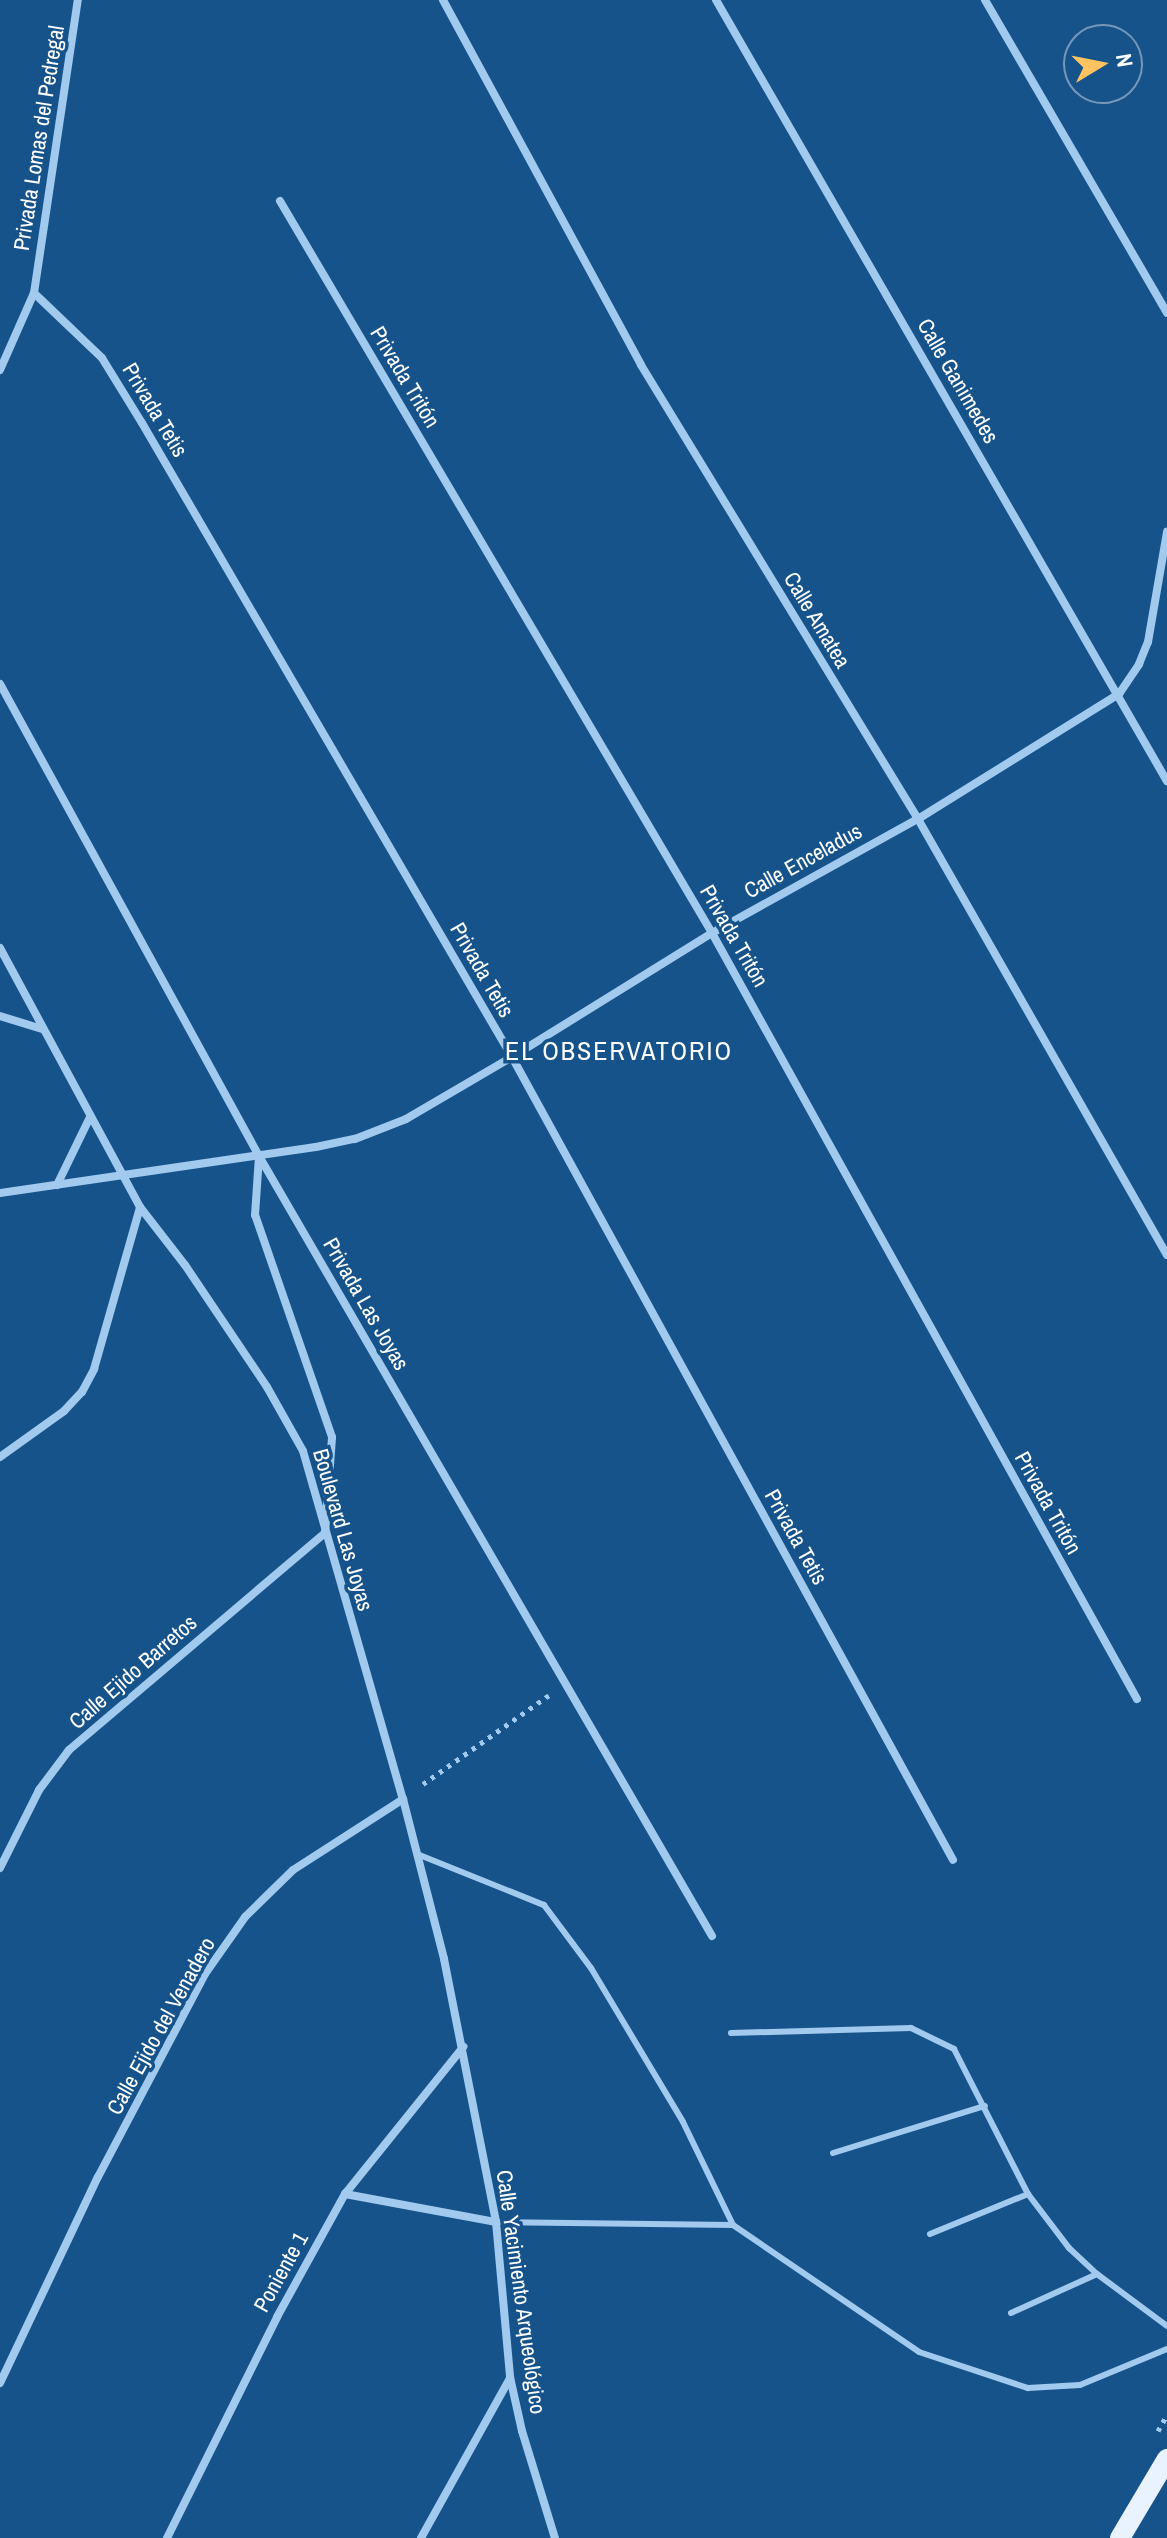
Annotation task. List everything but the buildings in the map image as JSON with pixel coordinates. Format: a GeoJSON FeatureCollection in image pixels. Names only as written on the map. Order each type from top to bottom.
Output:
{"type":"FeatureCollection","features":[{"type":"Feature","properties":{"kind":"main road"},"geometry":{"type":"LineString","coordinates":[[1120,2538],[1167,2459]]}},
{"type":"Feature","properties":{"kind":"street","name":"Privada Lomas del Pedregal"},"geometry":{"type":"LineString","coordinates":[[0,370],[34,293],[78,0]]}},
{"type":"Feature","properties":{"kind":"street","name":"Calle Amatea"},"geometry":{"type":"LineString","coordinates":[[443,0],[641,365],[918,819],[1167,1255]]}},
{"type":"Feature","properties":{"kind":"street","name":"Calle Ganimedes"},"geometry":{"type":"LineString","coordinates":[[716,0],[1167,781]]}},
{"type":"Feature","properties":{"kind":"street"},"geometry":{"type":"LineString","coordinates":[[985,0],[1167,313]]}},
{"type":"Feature","properties":{"kind":"street","name":"Privada Tritón"},"geometry":{"type":"LineString","coordinates":[[280,201],[712,933],[1137,1699]]}},
{"type":"Feature","properties":{"kind":"street","name":"Privada Tetis"},"geometry":{"type":"LineString","coordinates":[[34,293],[102,358],[512,1057],[953,1860]]}},
{"type":"Feature","properties":{"kind":"street","name":"Calle Enceladus"},"geometry":{"type":"LineString","coordinates":[[0,1193],[355,1139],[406,1119],[712,933],[918,819],[1119,694],[1139,664],[1148,642],[1167,532]]}},
{"type":"Feature","properties":{"kind":"street","name":"Privada Las Joyas"},"geometry":{"type":"LineString","coordinates":[[0,684],[259,1156],[712,1936]]}},
{"type":"Feature","properties":{"kind":"street","name":"Boulevard Las Joyas"},"geometry":{"type":"LineString","coordinates":[[0,948],[140,1207],[185,1265],[267,1387],[303,1451],[403,1799],[463,2047]]}},
{"type":"Feature","properties":{"kind":"street"},"geometry":{"type":"LineString","coordinates":[[0,1016],[42,1029]]}},
{"type":"Feature","properties":{"kind":"street"},"geometry":{"type":"LineString","coordinates":[[57,1185],[90,1117]]}},
{"type":"Feature","properties":{"kind":"street"},"geometry":{"type":"LineString","coordinates":[[259,1156],[255,1215],[332,1437],[325,1533]]}},
{"type":"Feature","properties":{"kind":"street"},"geometry":{"type":"LineString","coordinates":[[0,1457],[64,1411],[82,1392],[94,1369],[140,1207]]}},
{"type":"Feature","properties":{"kind":"street","name":"Calle Ejido Barretos"},"geometry":{"type":"LineString","coordinates":[[0,1868],[39,1790],[69,1750],[325,1533]]}},
{"type":"Feature","properties":{"kind":"street","name":"Calle Ejido del Venadero"},"geometry":{"type":"LineString","coordinates":[[0,2383],[98,2177],[205,1974],[245,1917],[293,1870],[403,1799]]}},
{"type":"Feature","properties":{"kind":"street","name":"Poniente 1"},"geometry":{"type":"LineString","coordinates":[[167,2538],[277,2317],[345,2194],[463,2047]]}},
{"type":"Feature","properties":{"kind":"street","name":"Calle Yacimiento Arqueológico"},"geometry":{"type":"LineString","coordinates":[[463,2047],[496,2222],[510,2377],[522,2431],[555,2538]]}},
{"type":"Feature","properties":{"kind":"street"},"geometry":{"type":"LineString","coordinates":[[345,2194],[496,2222]]}},
{"type":"Feature","properties":{"kind":"street"},"geometry":{"type":"LineString","coordinates":[[421,2538],[510,2377]]}},
{"type":"Feature","properties":{"kind":"lane"},"geometry":{"type":"LineString","coordinates":[[417,1854],[544,1905],[591,1968],[683,2122],[733,2225],[919,2352],[1028,2388],[1080,2385],[1167,2349]]}},
{"type":"Feature","properties":{"kind":"lane"},"geometry":{"type":"LineString","coordinates":[[731,2033],[911,2028],[954,2049],[1028,2194],[1069,2248],[1097,2274],[1167,2326]]}},
{"type":"Feature","properties":{"kind":"lane"},"geometry":{"type":"LineString","coordinates":[[833,2153],[985,2106]]}},
{"type":"Feature","properties":{"kind":"lane"},"geometry":{"type":"LineString","coordinates":[[930,2234],[1028,2194]]}},
{"type":"Feature","properties":{"kind":"lane"},"geometry":{"type":"LineString","coordinates":[[496,2222],[733,2225]]}},
{"type":"Feature","properties":{"kind":"lane"},"geometry":{"type":"LineString","coordinates":[[1011,2313],[1097,2274]]}},
{"type":"Feature","properties":{"kind":"path"},"geometry":{"type":"LineString","coordinates":[[403,1799],[566,1683]]}},
{"type":"Feature","properties":{"kind":"district","name":"EL OBSERVATORIO"},"geometry":{"type":"Point","coordinates":[619,1051]}}]}
